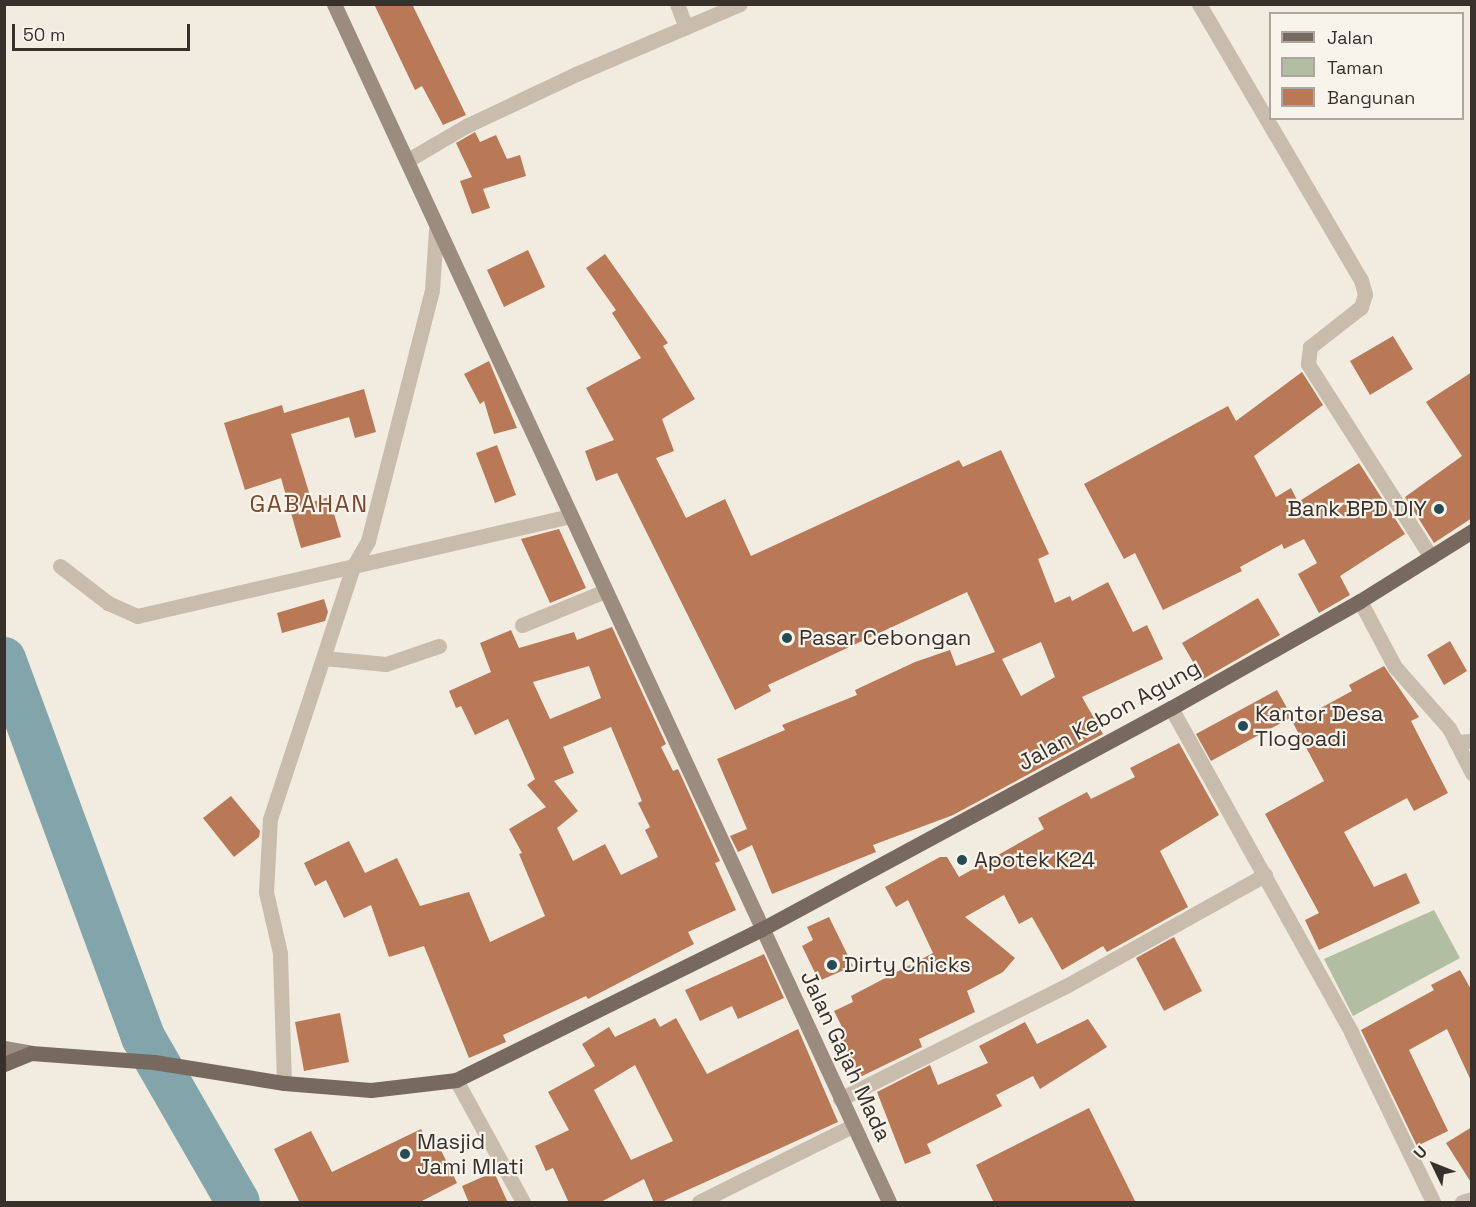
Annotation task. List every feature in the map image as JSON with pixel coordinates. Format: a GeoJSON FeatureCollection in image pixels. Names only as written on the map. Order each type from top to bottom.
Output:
{"type":"FeatureCollection","features":[{"type":"Feature","properties":{"kind":"main road","name":"Jalan Gajah Mada"},"geometry":{"type":"LineString","coordinates":[[334,4],[408,160],[436,229],[889,1203]]}},
{"type":"Feature","properties":{"kind":"main road","name":"Jalan Kebon Agung"},"geometry":{"type":"LineString","coordinates":[[31,1053],[154,1062],[284,1083],[371,1090],[456,1080],[762,929],[1171,708],[1360,601],[1472,531]]}},
{"type":"Feature","properties":{"kind":"main road"},"geometry":{"type":"LineString","coordinates":[[4,1048],[31,1053]]}},
{"type":"Feature","properties":{"kind":"main road"},"geometry":{"type":"LineString","coordinates":[[4,1064],[31,1053]]}},
{"type":"Feature","properties":{"kind":"street"},"geometry":{"type":"LineString","coordinates":[[677,4],[686,27]]}},
{"type":"Feature","properties":{"kind":"street"},"geometry":{"type":"LineString","coordinates":[[408,160],[476,121],[740,4]]}},
{"type":"Feature","properties":{"kind":"street"},"geometry":{"type":"LineString","coordinates":[[1199,4],[1361,279],[1365,294],[1361,307],[1310,346],[1308,364],[1431,557]]}},
{"type":"Feature","properties":{"kind":"street"},"geometry":{"type":"LineString","coordinates":[[284,1083],[280,953],[266,892],[270,819],[353,567],[368,541],[432,290],[436,229]]}},
{"type":"Feature","properties":{"kind":"street"},"geometry":{"type":"LineString","coordinates":[[60,566],[108,603],[137,616],[570,516]]}},
{"type":"Feature","properties":{"kind":"street"},"geometry":{"type":"LineString","coordinates":[[522,625],[605,591]]}},
{"type":"Feature","properties":{"kind":"street"},"geometry":{"type":"LineString","coordinates":[[1360,601],[1395,667],[1464,741],[1472,773]]}},
{"type":"Feature","properties":{"kind":"street"},"geometry":{"type":"LineString","coordinates":[[324,658],[386,664],[439,646]]}},
{"type":"Feature","properties":{"kind":"street"},"geometry":{"type":"LineString","coordinates":[[1171,708],[1351,1032],[1433,1203]]}},
{"type":"Feature","properties":{"kind":"street"},"geometry":{"type":"LineString","coordinates":[[840,1099],[1066,986],[1265,875]]}},
{"type":"Feature","properties":{"kind":"street"},"geometry":{"type":"LineString","coordinates":[[456,1080],[523,1203]]}},
{"type":"Feature","properties":{"kind":"street"},"geometry":{"type":"LineString","coordinates":[[699,1203],[852,1126]]}},
{"type":"Feature","properties":{"kind":"street"},"geometry":{"type":"LineString","coordinates":[[1462,1203],[1472,1199]]}},
{"type":"Feature","properties":{"kind":"green space"},"geometry":{"type":"Polygon","coordinates":[[[1434,910],[1460,958],[1353,1016],[1324,959],[1434,910]]]}},
{"type":"Feature","properties":{"kind":"building"},"geometry":{"type":"Polygon","coordinates":[[[374,4],[412,4],[466,115],[443,125],[422,86],[415,90],[374,4]]]}},
{"type":"Feature","properties":{"kind":"building"},"geometry":{"type":"Polygon","coordinates":[[[475,132],[480,142],[496,135],[507,159],[520,155],[526,176],[483,189],[490,208],[472,214],[460,181],[472,177],[456,143],[475,132]]]}},
{"type":"Feature","properties":{"kind":"building"},"geometry":{"type":"Polygon","coordinates":[[[528,250],[545,287],[504,307],[487,270],[528,250]]]}},
{"type":"Feature","properties":{"kind":"building"},"geometry":{"type":"Polygon","coordinates":[[[605,254],[668,343],[663,346],[695,399],[662,419],[674,451],[656,458],[686,518],[725,499],[751,556],[959,460],[963,467],[1001,450],[1049,554],[1038,559],[1055,603],[1070,596],[1072,601],[1108,582],[1133,632],[1147,625],[1163,659],[1082,697],[1103,734],[953,815],[873,845],[876,852],[772,894],[752,845],[738,852],[730,836],[747,829],[717,759],[785,730],[782,725],[857,695],[855,690],[915,662],[950,650],[956,666],[995,652],[967,592],[768,685],[771,691],[735,710],[617,473],[596,481],[585,451],[614,440],[586,388],[641,358],[612,313],[616,310],[586,268],[605,254]],[[1041,642],[1002,659],[1021,696],[1055,677],[1041,642]]]}},
{"type":"Feature","properties":{"kind":"building"},"geometry":{"type":"Polygon","coordinates":[[[1393,336],[1413,369],[1370,395],[1350,361],[1393,336]]]}},
{"type":"Feature","properties":{"kind":"building"},"geometry":{"type":"Polygon","coordinates":[[[489,361],[517,428],[494,434],[484,401],[480,404],[464,374],[489,361]]]}},
{"type":"Feature","properties":{"kind":"building"},"geometry":{"type":"Polygon","coordinates":[[[1302,372],[1323,405],[1254,456],[1276,497],[1291,488],[1298,502],[1359,463],[1405,534],[1340,576],[1350,595],[1319,613],[1298,574],[1317,563],[1304,539],[1284,549],[1282,544],[1240,567],[1242,571],[1163,610],[1135,553],[1124,559],[1084,484],[1228,406],[1236,421],[1302,372]]]}},
{"type":"Feature","properties":{"kind":"building"},"geometry":{"type":"Polygon","coordinates":[[[1472,372],[1472,518],[1434,543],[1405,497],[1462,456],[1426,402],[1472,372]]]}},
{"type":"Feature","properties":{"kind":"building"},"geometry":{"type":"Polygon","coordinates":[[[364,389],[376,432],[355,438],[349,417],[291,434],[312,502],[329,497],[341,537],[301,548],[281,478],[245,490],[224,423],[282,405],[284,413],[364,389]]]}},
{"type":"Feature","properties":{"kind":"building"},"geometry":{"type":"Polygon","coordinates":[[[497,445],[516,495],[495,503],[476,453],[497,445]]]}},
{"type":"Feature","properties":{"kind":"building"},"geometry":{"type":"Polygon","coordinates":[[[559,529],[586,588],[550,603],[521,539],[559,529]]]}},
{"type":"Feature","properties":{"kind":"building"},"geometry":{"type":"Polygon","coordinates":[[[1258,598],[1280,635],[1203,679],[1182,643],[1258,598]]]}},
{"type":"Feature","properties":{"kind":"building"},"geometry":{"type":"Polygon","coordinates":[[[324,599],[328,612],[325,621],[282,633],[277,613],[324,599]]]}},
{"type":"Feature","properties":{"kind":"building"},"geometry":{"type":"Polygon","coordinates":[[[612,627],[666,744],[661,747],[673,771],[678,769],[720,861],[715,863],[736,910],[688,932],[694,944],[588,999],[586,996],[503,1035],[506,1042],[469,1058],[424,946],[389,957],[371,905],[344,918],[326,880],[315,886],[304,863],[349,841],[365,873],[397,858],[420,906],[469,892],[490,942],[545,916],[519,854],[522,853],[509,829],[546,807],[527,785],[535,779],[508,719],[475,735],[461,706],[456,708],[449,691],[491,672],[480,643],[511,630],[519,648],[574,632],[577,640],[612,627]],[[589,666],[533,682],[550,719],[601,698],[589,666]],[[611,727],[563,747],[574,773],[554,781],[578,811],[557,828],[573,861],[605,844],[621,875],[658,857],[645,830],[650,827],[638,803],[642,801],[611,727]]]}},
{"type":"Feature","properties":{"kind":"building"},"geometry":{"type":"Polygon","coordinates":[[[1450,641],[1467,671],[1444,685],[1427,655],[1450,641]]]}},
{"type":"Feature","properties":{"kind":"building"},"geometry":{"type":"Polygon","coordinates":[[[1384,666],[1419,717],[1411,721],[1448,793],[1414,811],[1407,798],[1344,832],[1374,887],[1406,873],[1420,903],[1319,950],[1305,920],[1319,913],[1265,814],[1324,781],[1293,723],[1352,691],[1349,685],[1384,666]]]}},
{"type":"Feature","properties":{"kind":"building","name":"Kantor Desa Tlogoadi"},"geometry":{"type":"Polygon","coordinates":[[[1277,690],[1292,717],[1211,761],[1196,734],[1277,690]]]}},
{"type":"Feature","properties":{"kind":"building"},"geometry":{"type":"Polygon","coordinates":[[[1179,743],[1219,815],[1160,851],[1188,907],[1107,952],[1103,946],[1062,970],[1032,917],[1019,924],[1004,895],[965,917],[1015,958],[1003,972],[967,991],[975,1012],[919,1039],[922,1047],[860,1077],[840,1037],[846,1035],[834,1011],[853,1002],[851,996],[933,953],[908,900],[896,907],[885,887],[940,857],[947,857],[959,877],[1044,829],[1038,818],[1087,792],[1091,799],[1135,777],[1130,768],[1179,743]]]}},
{"type":"Feature","properties":{"kind":"building"},"geometry":{"type":"Polygon","coordinates":[[[231,796],[260,831],[259,837],[234,857],[203,818],[231,796]]]}},
{"type":"Feature","properties":{"kind":"building","name":"Dirty Chicks"},"geometry":{"type":"Polygon","coordinates":[[[829,917],[853,966],[819,981],[802,946],[813,940],[807,927],[829,917]]]}},
{"type":"Feature","properties":{"kind":"building"},"geometry":{"type":"Polygon","coordinates":[[[1174,937],[1202,991],[1164,1011],[1136,958],[1174,937]]]}},
{"type":"Feature","properties":{"kind":"building"},"geometry":{"type":"Polygon","coordinates":[[[764,954],[784,998],[738,1019],[732,1006],[700,1021],[685,990],[764,954]]]}},
{"type":"Feature","properties":{"kind":"building"},"geometry":{"type":"Polygon","coordinates":[[[1460,970],[1472,991],[1472,1083],[1447,1029],[1409,1050],[1448,1131],[1417,1146],[1361,1030],[1434,990],[1431,985],[1460,970]]]}},
{"type":"Feature","properties":{"kind":"building"},"geometry":{"type":"Polygon","coordinates":[[[340,1013],[349,1062],[304,1071],[295,1022],[340,1013]]]}},
{"type":"Feature","properties":{"kind":"building"},"geometry":{"type":"Polygon","coordinates":[[[655,1018],[660,1027],[676,1018],[707,1074],[798,1029],[838,1122],[659,1203],[654,1203],[644,1179],[599,1203],[569,1203],[553,1168],[546,1171],[535,1146],[569,1130],[548,1092],[595,1066],[582,1044],[609,1027],[615,1037],[655,1018]],[[635,1065],[594,1090],[631,1160],[673,1141],[635,1065]]]}},
{"type":"Feature","properties":{"kind":"building"},"geometry":{"type":"Polygon","coordinates":[[[1088,1019],[1107,1047],[1040,1089],[1033,1076],[996,1095],[1002,1106],[927,1144],[931,1153],[905,1164],[877,1092],[930,1065],[938,1085],[988,1063],[979,1046],[1025,1022],[1037,1044],[1088,1019]]]}},
{"type":"Feature","properties":{"kind":"building"},"geometry":{"type":"Polygon","coordinates":[[[1089,1108],[1136,1203],[994,1203],[976,1165],[1089,1108]]]}},
{"type":"Feature","properties":{"kind":"building"},"geometry":{"type":"Polygon","coordinates":[[[1472,1127],[1472,1184],[1446,1143],[1472,1127]]]}},
{"type":"Feature","properties":{"kind":"building"},"geometry":{"type":"Polygon","coordinates":[[[421,1129],[427,1142],[435,1138],[457,1183],[418,1203],[300,1203],[274,1149],[311,1131],[332,1172],[421,1129]]]}},
{"type":"Feature","properties":{"kind":"building"},"geometry":{"type":"Polygon","coordinates":[[[494,1172],[508,1203],[469,1203],[462,1186],[494,1172]]]}},
{"type":"Feature","properties":{"kind":"waterway"},"geometry":{"type":"LineString","coordinates":[[4,659],[143,1037],[238,1202]]}},
{"type":"Feature","properties":{"kind":"place","name":"Bank BPD DIY"},"geometry":{"type":"Point","coordinates":[1439,509]}},
{"type":"Feature","properties":{"kind":"place","name":"Pasar Cebongan"},"geometry":{"type":"Point","coordinates":[787,638]}},
{"type":"Feature","properties":{"kind":"place","name":"Kantor Desa Tlogoadi"},"geometry":{"type":"Point","coordinates":[1243,726]}},
{"type":"Feature","properties":{"kind":"place","name":"Apotek K24"},"geometry":{"type":"Point","coordinates":[962,860]}},
{"type":"Feature","properties":{"kind":"place","name":"Dirty Chicks"},"geometry":{"type":"Point","coordinates":[832,965]}},
{"type":"Feature","properties":{"kind":"place","name":"Masjid Jami Mlati"},"geometry":{"type":"Point","coordinates":[405,1154]}},
{"type":"Feature","properties":{"kind":"district","name":"GABAHAN"},"geometry":{"type":"Point","coordinates":[309,504]}}]}
